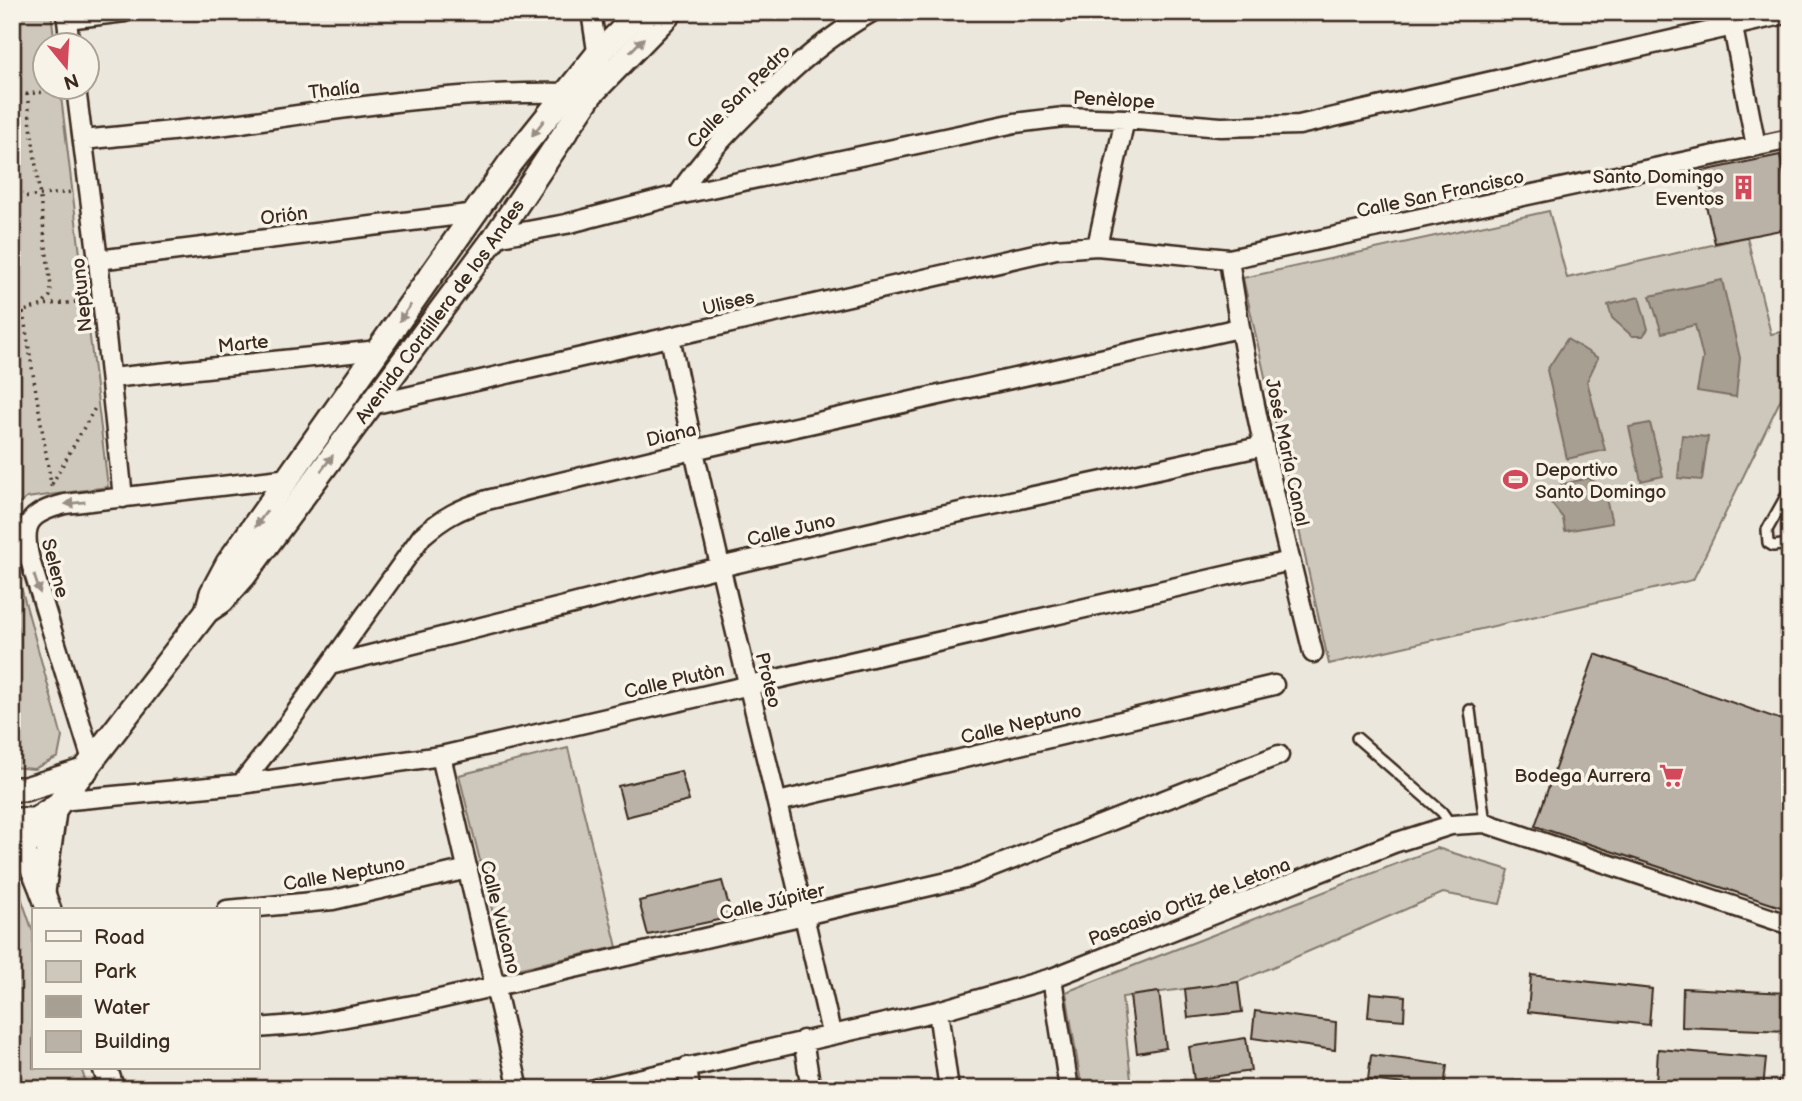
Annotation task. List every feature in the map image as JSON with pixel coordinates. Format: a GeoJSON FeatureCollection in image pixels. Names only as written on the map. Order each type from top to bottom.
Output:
{"type":"FeatureCollection","features":[{"type":"Feature","properties":{"kind":"street"},"geometry":{"type":"LineString","coordinates":[[66,16],[125,12]]}},
{"type":"Feature","properties":{"kind":"street"},"geometry":{"type":"LineString","coordinates":[[591,12],[597,86]]}},
{"type":"Feature","properties":{"kind":"street","name":"Avenida Cordillera de los Andes"},"geometry":{"type":"LineString","coordinates":[[207,611],[212,593],[228,563],[510,163],[596,56],[640,12]]}},
{"type":"Feature","properties":{"kind":"street","name":"Avenida Cordillera de los Andes"},"geometry":{"type":"LineString","coordinates":[[17,836],[58,804],[207,611],[222,601],[244,576],[495,237],[597,86],[671,12]]}},
{"type":"Feature","properties":{"kind":"street","name":"Calle San Pedro"},"geometry":{"type":"LineString","coordinates":[[678,195],[717,142],[801,61],[823,42],[872,12]]}},
{"type":"Feature","properties":{"kind":"street","name":"Penèlope"},"geometry":{"type":"LineString","coordinates":[[495,237],[566,224],[678,195],[1016,123],[1064,117],[1221,127],[1299,125],[1731,19],[1790,13]]}},
{"type":"Feature","properties":{"kind":"street"},"geometry":{"type":"LineString","coordinates":[[1731,19],[1756,146]]}},
{"type":"Feature","properties":{"kind":"street","name":"Thalía"},"geometry":{"type":"LineString","coordinates":[[83,140],[238,123],[318,111],[483,95],[566,93],[597,86]]}},
{"type":"Feature","properties":{"kind":"street","name":"Neptuno"},"geometry":{"type":"LineString","coordinates":[[78,102],[102,294],[123,498]]}},
{"type":"Feature","properties":{"kind":"street"},"geometry":{"type":"LineString","coordinates":[[1097,246],[1125,119]]}},
{"type":"Feature","properties":{"kind":"street","name":"Calle San Francisco"},"geometry":{"type":"LineString","coordinates":[[1097,246],[1229,260],[1790,139]]}},
{"type":"Feature","properties":{"kind":"street","name":"Orión"},"geometry":{"type":"LineString","coordinates":[[98,260],[476,213]]}},
{"type":"Feature","properties":{"kind":"street","name":"Ulises"},"geometry":{"type":"LineString","coordinates":[[371,405],[1010,259],[1056,249],[1097,246]]}},
{"type":"Feature","properties":{"kind":"street","name":"José María Canal"},"geometry":{"type":"LineString","coordinates":[[1229,260],[1239,328],[1264,446],[1313,653]]}},
{"type":"Feature","properties":{"kind":"street","name":"Diana"},"geometry":{"type":"LineString","coordinates":[[241,784],[422,536],[459,509],[693,450],[1239,328]]}},
{"type":"Feature","properties":{"kind":"street","name":"Proteo"},"geometry":{"type":"LineString","coordinates":[[670,337],[720,567],[831,1033]]}},
{"type":"Feature","properties":{"kind":"street","name":"Marte"},"geometry":{"type":"LineString","coordinates":[[111,378],[379,350]]}},
{"type":"Feature","properties":{"kind":"street","name":"Calle Juno"},"geometry":{"type":"LineString","coordinates":[[330,665],[720,567],[1264,446]]}},
{"type":"Feature","properties":{"kind":"street"},"geometry":{"type":"LineString","coordinates":[[54,506],[290,478]]}},
{"type":"Feature","properties":{"kind":"street","name":"Selene"},"geometry":{"type":"LineString","coordinates":[[54,506],[43,510],[29,522],[26,547],[89,765]]}},
{"type":"Feature","properties":{"kind":"street","name":"Calle Plutòn"},"geometry":{"type":"LineString","coordinates":[[58,804],[241,784],[441,756],[1290,561]]}},
{"type":"Feature","properties":{"kind":"street","name":"Calle Neptuno"},"geometry":{"type":"LineString","coordinates":[[778,802],[1274,685]]}},
{"type":"Feature","properties":{"kind":"street","name":"Calle Júpiter"},"geometry":{"type":"LineString","coordinates":[[259,1028],[365,1015],[965,878],[1279,755]]}},
{"type":"Feature","properties":{"kind":"street","name":"Calle Vulcano"},"geometry":{"type":"LineString","coordinates":[[441,756],[519,1089]]}},
{"type":"Feature","properties":{"kind":"street"},"geometry":{"type":"LineString","coordinates":[[12,789],[25,789],[89,765]]}},
{"type":"Feature","properties":{"kind":"street"},"geometry":{"type":"LineString","coordinates":[[43,895],[58,804]]}},
{"type":"Feature","properties":{"kind":"street","name":"Pascasio Ortiz de Letona"},"geometry":{"type":"LineString","coordinates":[[594,1089],[831,1033],[938,1011],[1052,978],[1394,843],[1451,825],[1485,824],[1790,925]]}},
{"type":"Feature","properties":{"kind":"street"},"geometry":{"type":"LineString","coordinates":[[17,836],[43,895]]}},
{"type":"Feature","properties":{"kind":"street","name":"Calle Neptuno"},"geometry":{"type":"LineString","coordinates":[[248,908],[333,900],[468,869]]}},
{"type":"Feature","properties":{"kind":"street"},"geometry":{"type":"LineString","coordinates":[[1052,978],[1069,1089]]}},
{"type":"Feature","properties":{"kind":"street"},"geometry":{"type":"LineString","coordinates":[[938,1011],[949,1089]]}},
{"type":"Feature","properties":{"kind":"street"},"geometry":{"type":"LineString","coordinates":[[803,1040],[811,1089]]}},
{"type":"Feature","properties":{"kind":"street"},"geometry":{"type":"LineString","coordinates":[[687,1067],[690,1089]]}},
{"type":"Feature","properties":{"kind":"street"},"geometry":{"type":"LineString","coordinates":[[106,1070],[112,1089]]}},
{"type":"Feature","properties":{"kind":"street"},"geometry":{"type":"LineString","coordinates":[[1786,1089],[1790,1082]]}},
{"type":"Feature","properties":{"kind":"lane"},"geometry":{"type":"LineString","coordinates":[[1790,489],[1766,534],[1770,545],[1790,544]]}},
{"type":"Feature","properties":{"kind":"lane"},"geometry":{"type":"LineString","coordinates":[[1470,710],[1485,824]]}},
{"type":"Feature","properties":{"kind":"lane"},"geometry":{"type":"LineString","coordinates":[[1357,738],[1442,812],[1451,825]]}},
{"type":"Feature","properties":{"kind":"path"},"geometry":{"type":"LineString","coordinates":[[12,96],[32,93]]}},
{"type":"Feature","properties":{"kind":"path"},"geometry":{"type":"LineString","coordinates":[[27,94],[51,286],[50,296],[42,305]]}},
{"type":"Feature","properties":{"kind":"path"},"geometry":{"type":"LineString","coordinates":[[12,198],[89,190]]}},
{"type":"Feature","properties":{"kind":"path"},"geometry":{"type":"LineString","coordinates":[[12,311],[23,312],[42,305],[72,305],[102,294]]}},
{"type":"Feature","properties":{"kind":"path"},"geometry":{"type":"LineString","coordinates":[[23,312],[54,506]]}},
{"type":"Feature","properties":{"kind":"path"},"geometry":{"type":"LineString","coordinates":[[51,485],[111,378]]}},
{"type":"Feature","properties":{"kind":"green space"},"geometry":{"type":"Polygon","coordinates":[[[12,12],[51,12],[53,32],[32,32],[32,102],[62,102],[108,487],[27,498],[12,509],[12,12]]]}},
{"type":"Feature","properties":{"kind":"green space","name":"Deportivo Santo Domingo"},"geometry":{"type":"Polygon","coordinates":[[[1549,211],[1567,278],[1747,237],[1771,334],[1790,330],[1790,380],[1693,580],[1329,664],[1243,278],[1549,211]]]}},
{"type":"Feature","properties":{"kind":"green space"},"geometry":{"type":"Polygon","coordinates":[[[12,554],[62,737],[58,757],[34,769],[12,767],[12,554]]]}},
{"type":"Feature","properties":{"kind":"green space"},"geometry":{"type":"Polygon","coordinates":[[[568,748],[617,947],[507,971],[459,775],[568,748]]]}},
{"type":"Feature","properties":{"kind":"green space"},"geometry":{"type":"Polygon","coordinates":[[[1437,848],[1509,870],[1500,904],[1443,893],[1238,982],[1122,997],[1132,1089],[1082,1089],[1066,992],[1437,848]]]}},
{"type":"Feature","properties":{"kind":"green space"},"geometry":{"type":"Polygon","coordinates":[[[14,877],[32,929],[32,1070],[82,1070],[88,1089],[12,1089],[14,877]]]}},
{"type":"Feature","properties":{"kind":"water"},"geometry":{"type":"Polygon","coordinates":[[[1722,280],[1740,358],[1736,397],[1697,391],[1703,358],[1695,325],[1662,333],[1650,296],[1722,280]]]}},
{"type":"Feature","properties":{"kind":"water"},"geometry":{"type":"Polygon","coordinates":[[[1639,297],[1648,329],[1643,336],[1632,336],[1612,318],[1608,305],[1639,297]]]}},
{"type":"Feature","properties":{"kind":"water"},"geometry":{"type":"Polygon","coordinates":[[[1567,339],[1598,358],[1587,381],[1605,450],[1567,459],[1547,370],[1567,339]]]}},
{"type":"Feature","properties":{"kind":"water"},"geometry":{"type":"Polygon","coordinates":[[[1650,423],[1663,476],[1641,481],[1629,427],[1650,423]]]}},
{"type":"Feature","properties":{"kind":"water"},"geometry":{"type":"Polygon","coordinates":[[[1682,435],[1708,437],[1702,480],[1678,478],[1682,435]]]}},
{"type":"Feature","properties":{"kind":"water"},"geometry":{"type":"Polygon","coordinates":[[[1588,478],[1603,487],[1612,523],[1565,531],[1563,518],[1548,499],[1560,485],[1588,478]]]}},
{"type":"Feature","properties":{"kind":"building"},"geometry":{"type":"Polygon","coordinates":[[[1059,12],[1087,12],[1062,22],[1059,12]]]}},
{"type":"Feature","properties":{"kind":"building","name":"Santo Domingo Eventos"},"geometry":{"type":"Polygon","coordinates":[[[1780,155],[1790,202],[1790,228],[1715,243],[1698,172],[1780,155]]]}},
{"type":"Feature","properties":{"kind":"building","name":"Bodega Aurrera"},"geometry":{"type":"Polygon","coordinates":[[[1595,654],[1790,723],[1790,910],[1535,826],[1595,654]]]}},
{"type":"Feature","properties":{"kind":"building"},"geometry":{"type":"Polygon","coordinates":[[[681,771],[689,801],[626,817],[618,786],[681,771]]]}},
{"type":"Feature","properties":{"kind":"building"},"geometry":{"type":"Polygon","coordinates":[[[722,881],[732,917],[648,935],[639,901],[722,881]]]}},
{"type":"Feature","properties":{"kind":"building"},"geometry":{"type":"Polygon","coordinates":[[[1531,975],[1652,989],[1649,1025],[1528,1012],[1531,975]]]}},
{"type":"Feature","properties":{"kind":"building"},"geometry":{"type":"Polygon","coordinates":[[[1238,982],[1242,1012],[1188,1018],[1185,989],[1238,982]]]}},
{"type":"Feature","properties":{"kind":"building"},"geometry":{"type":"Polygon","coordinates":[[[1683,988],[1790,993],[1790,1031],[1682,1027],[1683,988]]]}},
{"type":"Feature","properties":{"kind":"building"},"geometry":{"type":"Polygon","coordinates":[[[1159,992],[1166,1048],[1137,1053],[1130,996],[1159,992]]]}},
{"type":"Feature","properties":{"kind":"building"},"geometry":{"type":"Polygon","coordinates":[[[1370,993],[1405,996],[1404,1020],[1368,1017],[1370,993]]]}},
{"type":"Feature","properties":{"kind":"building"},"geometry":{"type":"Polygon","coordinates":[[[1255,1011],[1336,1022],[1335,1050],[1252,1038],[1255,1011]]]}},
{"type":"Feature","properties":{"kind":"building"},"geometry":{"type":"Polygon","coordinates":[[[1246,1038],[1251,1071],[1194,1080],[1189,1047],[1246,1038]]]}},
{"type":"Feature","properties":{"kind":"building"},"geometry":{"type":"Polygon","coordinates":[[[1658,1049],[1766,1058],[1763,1089],[1699,1089],[1656,1085],[1658,1049]]]}},
{"type":"Feature","properties":{"kind":"building"},"geometry":{"type":"Polygon","coordinates":[[[1371,1055],[1447,1065],[1444,1088],[1368,1080],[1371,1055]]]}},
{"type":"Feature","properties":{"kind":"place","name":"Santo Domingo Eventos"},"geometry":{"type":"Point","coordinates":[1744,187]}},
{"type":"Feature","properties":{"kind":"place","name":"Deportivo Santo Domingo"},"geometry":{"type":"Point","coordinates":[1515,480]}},
{"type":"Feature","properties":{"kind":"place","name":"Bodega Aurrera"},"geometry":{"type":"Point","coordinates":[1671,775]}}]}
